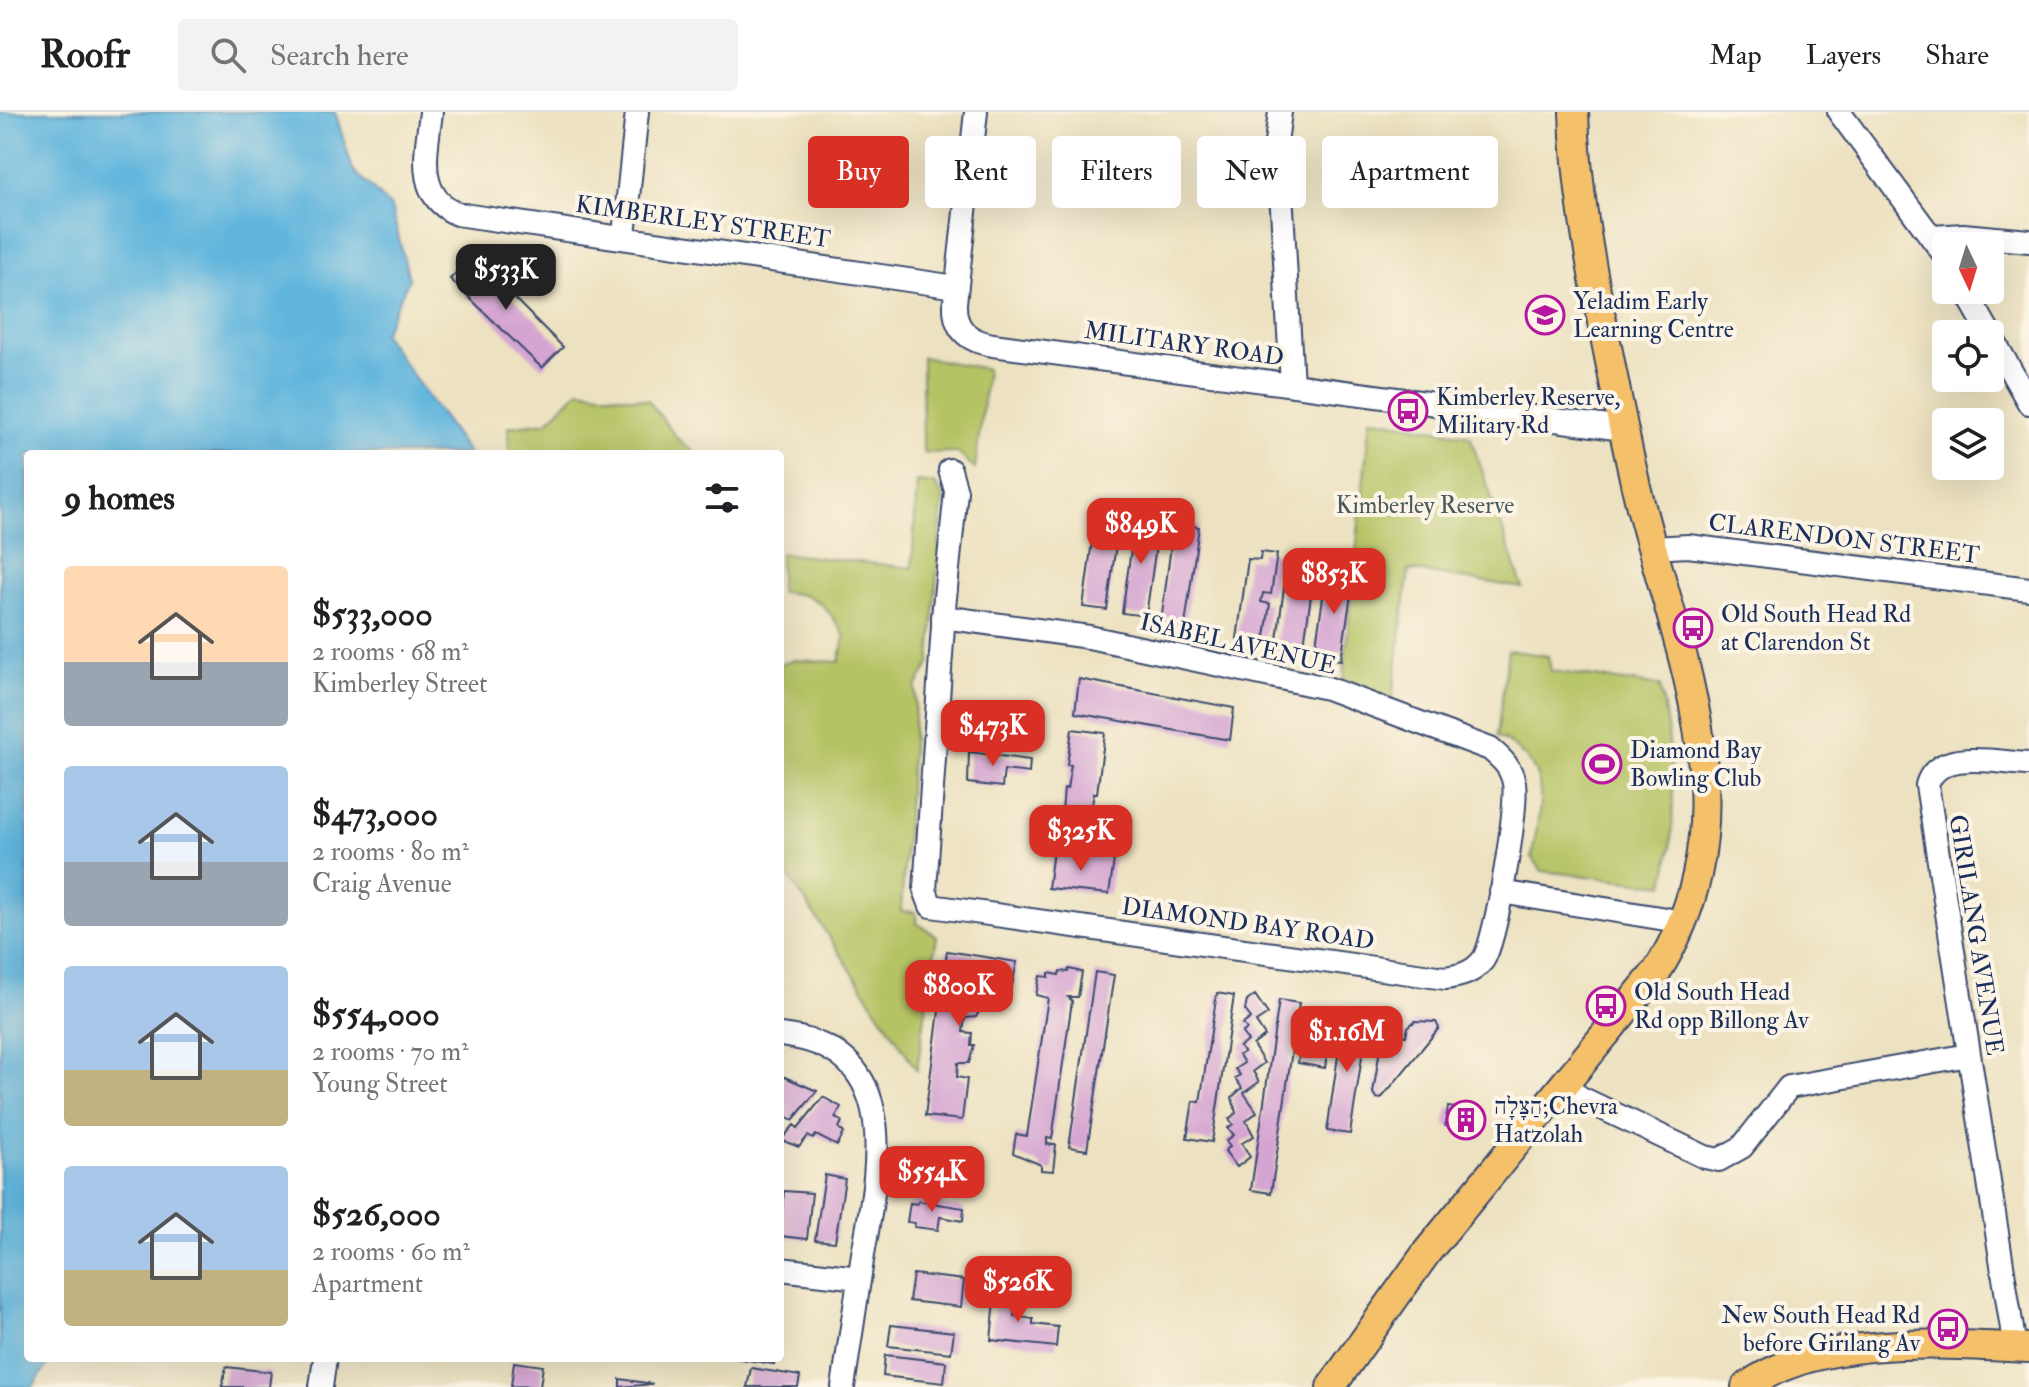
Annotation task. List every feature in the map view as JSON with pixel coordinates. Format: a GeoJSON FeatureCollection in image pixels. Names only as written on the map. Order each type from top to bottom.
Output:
{"type":"FeatureCollection","features":[{"type":"Feature","properties":{"kind":"main road"},"geometry":{"type":"LineString","coordinates":[[1331,1387],[1427,1252],[1657,971],[1684,922],[1696,889],[1705,837],[1703,758],[1687,677],[1623,429],[1580,205],[1574,112]]}},
{"type":"Feature","properties":{"kind":"main road"},"geometry":{"type":"LineString","coordinates":[[1746,1387],[1804,1360],[1854,1350],[1934,1346],[2022,1348]]}},
{"type":"Feature","properties":{"kind":"street","name":"KIMBERLEY STREET"},"geometry":{"type":"LineString","coordinates":[[431,112],[427,182],[443,208],[457,214],[624,235],[956,287]]}},
{"type":"Feature","properties":{"kind":"street"},"geometry":{"type":"LineString","coordinates":[[624,235],[637,112]]}},
{"type":"Feature","properties":{"kind":"street","name":"MILITARY ROAD"},"geometry":{"type":"LineString","coordinates":[[976,112],[954,315],[960,329],[970,338],[984,344],[1623,429]]}},
{"type":"Feature","properties":{"kind":"street"},"geometry":{"type":"LineString","coordinates":[[1280,112],[1274,158],[1282,208],[1292,385]]}},
{"type":"Feature","properties":{"kind":"street"},"geometry":{"type":"LineString","coordinates":[[1839,112],[1932,236]]}},
{"type":"Feature","properties":{"kind":"street"},"geometry":{"type":"LineString","coordinates":[[2004,239],[2029,241]]}},
{"type":"Feature","properties":{"kind":"street"},"geometry":{"type":"LineString","coordinates":[[2004,359],[2029,403]]}},
{"type":"Feature","properties":{"kind":"street"},"geometry":{"type":"LineString","coordinates":[[943,617],[956,491],[950,470]]}},
{"type":"Feature","properties":{"kind":"street","name":"CLARENDON STREET"},"geometry":{"type":"LineString","coordinates":[[1652,548],[1688,546],[2029,589]]}},
{"type":"Feature","properties":{"kind":"street","name":"ISABEL AVENUE"},"geometry":{"type":"LineString","coordinates":[[943,617],[1089,637],[1327,688],[1490,749],[1508,765]]}},
{"type":"Feature","properties":{"kind":"street","name":"DIAMOND BAY ROAD"},"geometry":{"type":"LineString","coordinates":[[943,617],[925,890],[931,906],[1445,978],[1475,969],[1491,945],[1515,785],[1508,765]]}},
{"type":"Feature","properties":{"kind":"street","name":"GIRILANG AVENUE"},"geometry":{"type":"LineString","coordinates":[[2022,1348],[1969,1055],[1927,785],[1933,772],[1945,763],[2029,764]]}},
{"type":"Feature","properties":{"kind":"street"},"geometry":{"type":"LineString","coordinates":[[1501,892],[1684,922]]}},
{"type":"Feature","properties":{"kind":"street"},"geometry":{"type":"LineString","coordinates":[[784,1036],[823,1046],[844,1061],[871,1100],[878,1124],[879,1148],[843,1387]]}},
{"type":"Feature","properties":{"kind":"street"},"geometry":{"type":"LineString","coordinates":[[1563,1086],[1691,1151],[1719,1160],[1742,1147],[1781,1093],[1789,1087],[1969,1055]]}},
{"type":"Feature","properties":{"kind":"street"},"geometry":{"type":"LineString","coordinates":[[784,1269],[859,1278]]}},
{"type":"Feature","properties":{"kind":"street"},"geometry":{"type":"LineString","coordinates":[[321,1387],[324,1362]]}},
{"type":"Feature","properties":{"kind":"green space"},"geometry":{"type":"Polygon","coordinates":[[[922,357],[987,369],[975,469],[957,452],[923,453],[922,357]]]}},
{"type":"Feature","properties":{"kind":"green space"},"geometry":{"type":"Polygon","coordinates":[[[579,390],[648,400],[677,438],[691,450],[509,450],[508,427],[547,422],[579,390]]]}},
{"type":"Feature","properties":{"kind":"green space","name":"Kimberley Reserve"},"geometry":{"type":"Polygon","coordinates":[[[1370,418],[1470,436],[1523,588],[1409,570],[1392,700],[1343,679],[1370,418]]]}},
{"type":"Feature","properties":{"kind":"green space"},"geometry":{"type":"Polygon","coordinates":[[[917,482],[935,484],[943,497],[930,663],[916,687],[901,911],[916,912],[917,923],[937,936],[917,1070],[784,869],[784,663],[795,660],[839,662],[845,636],[820,603],[804,595],[784,592],[784,553],[912,568],[917,482]]]}},
{"type":"Feature","properties":{"kind":"green space","name":"Diamond Bay Bowling Club"},"geometry":{"type":"Polygon","coordinates":[[[1508,650],[1548,656],[1551,671],[1660,686],[1668,736],[1673,810],[1664,885],[1542,871],[1532,857],[1540,803],[1536,774],[1516,748],[1497,736],[1508,650]]]}},
{"type":"Feature","properties":{"kind":"green space"},"geometry":{"type":"Polygon","coordinates":[[[784,1021],[843,1030],[849,1034],[840,1044],[784,1034],[784,1021]]]}},
{"type":"Feature","properties":{"kind":"water"},"geometry":{"type":"Polygon","coordinates":[[[0,112],[335,112],[353,170],[391,207],[409,279],[383,334],[466,450],[24,450],[24,1362],[49,1362],[33,1387],[0,1387],[0,112]]]}},
{"type":"Feature","properties":{"kind":"building"},"geometry":{"type":"Polygon","coordinates":[[[472,256],[563,347],[542,368],[450,279],[472,256]]]}},
{"type":"Feature","properties":{"kind":"building"},"geometry":{"type":"Polygon","coordinates":[[[1097,505],[1121,508],[1107,610],[1083,607],[1097,505]]]}},
{"type":"Feature","properties":{"kind":"building"},"geometry":{"type":"Polygon","coordinates":[[[1136,515],[1160,518],[1146,616],[1122,613],[1136,515]]]}},
{"type":"Feature","properties":{"kind":"building"},"geometry":{"type":"Polygon","coordinates":[[[1174,523],[1199,527],[1185,625],[1161,622],[1174,523]]]}},
{"type":"Feature","properties":{"kind":"building"},"geometry":{"type":"Polygon","coordinates":[[[1261,552],[1277,554],[1271,594],[1263,593],[1261,602],[1270,604],[1264,643],[1237,639],[1248,559],[1260,560],[1261,552]]]}},
{"type":"Feature","properties":{"kind":"building"},"geometry":{"type":"Polygon","coordinates":[[[1287,565],[1315,568],[1303,651],[1276,647],[1287,565]]]}},
{"type":"Feature","properties":{"kind":"building"},"geometry":{"type":"Polygon","coordinates":[[[1327,571],[1354,575],[1341,660],[1314,657],[1327,571]]]}},
{"type":"Feature","properties":{"kind":"building"},"geometry":{"type":"Polygon","coordinates":[[[1079,679],[1234,708],[1230,740],[1075,713],[1079,679]]]}},
{"type":"Feature","properties":{"kind":"building"},"geometry":{"type":"Polygon","coordinates":[[[1072,729],[1105,733],[1097,793],[1094,793],[1090,817],[1095,818],[1091,842],[1060,837],[1064,788],[1067,789],[1071,765],[1067,765],[1072,729]]]}},
{"type":"Feature","properties":{"kind":"building"},"geometry":{"type":"Polygon","coordinates":[[[969,752],[1030,760],[1029,773],[1004,770],[1002,787],[968,783],[969,752]]]}},
{"type":"Feature","properties":{"kind":"building"},"geometry":{"type":"Polygon","coordinates":[[[1053,851],[1114,860],[1109,894],[1048,888],[1053,851]]]}},
{"type":"Feature","properties":{"kind":"building"},"geometry":{"type":"Polygon","coordinates":[[[947,951],[1017,962],[1012,986],[988,984],[990,976],[984,976],[984,982],[971,982],[970,987],[980,989],[978,1000],[981,1000],[981,1008],[976,1017],[965,1018],[963,1032],[972,1033],[971,1045],[974,1045],[969,1063],[958,1063],[957,1077],[967,1079],[962,1120],[925,1116],[947,951]]]}},
{"type":"Feature","properties":{"kind":"building"},"geometry":{"type":"Polygon","coordinates":[[[1069,969],[1082,972],[1078,997],[1068,997],[1072,1001],[1052,1139],[1047,1138],[1047,1144],[1056,1145],[1053,1171],[1041,1170],[1041,1165],[1013,1153],[1016,1134],[1027,1136],[1048,998],[1036,995],[1040,976],[1049,977],[1049,973],[1059,975],[1060,971],[1068,972],[1069,969]]]}},
{"type":"Feature","properties":{"kind":"building"},"geometry":{"type":"Polygon","coordinates":[[[1095,972],[1114,975],[1087,1150],[1069,1147],[1095,972]]]}},
{"type":"Feature","properties":{"kind":"building"},"geometry":{"type":"Polygon","coordinates":[[[1217,993],[1234,996],[1212,1142],[1187,1138],[1193,1101],[1200,1102],[1217,993]]]}},
{"type":"Feature","properties":{"kind":"building"},"geometry":{"type":"Polygon","coordinates":[[[1255,995],[1268,1014],[1256,1022],[1265,1036],[1253,1045],[1264,1063],[1253,1071],[1259,1082],[1244,1093],[1257,1112],[1246,1121],[1254,1136],[1242,1143],[1250,1157],[1237,1167],[1225,1151],[1230,1146],[1226,1141],[1234,1135],[1228,1128],[1233,1124],[1229,1119],[1236,1113],[1232,1097],[1242,1088],[1235,1078],[1240,1075],[1235,1069],[1244,1063],[1239,1055],[1244,1052],[1239,1047],[1248,1041],[1242,1033],[1247,1029],[1243,1024],[1251,1018],[1245,1010],[1247,1001],[1255,995]]]}},
{"type":"Feature","properties":{"kind":"building"},"geometry":{"type":"Polygon","coordinates":[[[1279,1000],[1299,1003],[1271,1193],[1251,1190],[1279,1000]]]}},
{"type":"Feature","properties":{"kind":"building"},"geometry":{"type":"Polygon","coordinates":[[[1310,1011],[1332,1017],[1325,1068],[1298,1063],[1306,1013],[1310,1011]]]}},
{"type":"Feature","properties":{"kind":"building"},"geometry":{"type":"Polygon","coordinates":[[[1344,1015],[1368,1018],[1350,1134],[1327,1131],[1344,1015]]]}},
{"type":"Feature","properties":{"kind":"building"},"geometry":{"type":"Polygon","coordinates":[[[1401,1018],[1401,1036],[1406,1036],[1408,1027],[1415,1021],[1436,1022],[1439,1028],[1381,1099],[1376,1098],[1373,1093],[1383,1030],[1380,1030],[1381,1020],[1401,1018]]]}},
{"type":"Feature","properties":{"kind":"building"},"geometry":{"type":"Polygon","coordinates":[[[784,1077],[817,1091],[793,1120],[784,1116],[784,1077]]]}},
{"type":"Feature","properties":{"kind":"building"},"geometry":{"type":"Polygon","coordinates":[[[823,1097],[841,1107],[835,1118],[842,1121],[839,1128],[844,1133],[837,1146],[816,1135],[813,1139],[808,1136],[799,1147],[784,1141],[784,1137],[794,1125],[798,1128],[823,1097]]]}},
{"type":"Feature","properties":{"kind":"building","name":"הַצָּלָה;Chevra Hatzolah"},"geometry":{"type":"Polygon","coordinates":[[[1448,1107],[1483,1112],[1486,1116],[1481,1131],[1445,1126],[1448,1107]]]}},
{"type":"Feature","properties":{"kind":"building"},"geometry":{"type":"Polygon","coordinates":[[[825,1175],[845,1179],[835,1242],[815,1240],[825,1175]]]}},
{"type":"Feature","properties":{"kind":"building"},"geometry":{"type":"Polygon","coordinates":[[[784,1191],[812,1193],[807,1239],[784,1236],[784,1191]]]}},
{"type":"Feature","properties":{"kind":"building"},"geometry":{"type":"Polygon","coordinates":[[[918,1201],[964,1208],[963,1221],[940,1217],[938,1230],[914,1227],[915,1223],[907,1222],[910,1203],[917,1204],[918,1201]]]}},
{"type":"Feature","properties":{"kind":"building"},"geometry":{"type":"Polygon","coordinates":[[[913,1274],[964,1280],[961,1307],[909,1301],[913,1274]]]}},
{"type":"Feature","properties":{"kind":"building"},"geometry":{"type":"Polygon","coordinates":[[[996,1290],[1017,1292],[1014,1316],[1033,1319],[1033,1324],[1058,1327],[1056,1347],[991,1340],[996,1290]]]}},
{"type":"Feature","properties":{"kind":"building"},"geometry":{"type":"Polygon","coordinates":[[[891,1325],[954,1332],[951,1353],[888,1346],[891,1325]]]}},
{"type":"Feature","properties":{"kind":"building"},"geometry":{"type":"Polygon","coordinates":[[[885,1355],[946,1362],[944,1383],[883,1376],[885,1355]]]}},
{"type":"Feature","properties":{"kind":"building"},"geometry":{"type":"Polygon","coordinates":[[[514,1362],[543,1366],[540,1387],[511,1386],[514,1362]]]}},
{"type":"Feature","properties":{"kind":"building"},"geometry":{"type":"Polygon","coordinates":[[[226,1367],[271,1372],[269,1387],[222,1387],[226,1367]]]}},
{"type":"Feature","properties":{"kind":"building"},"geometry":{"type":"Polygon","coordinates":[[[751,1368],[800,1376],[798,1387],[747,1387],[751,1368]]]}},
{"type":"Feature","properties":{"kind":"building"},"geometry":{"type":"Polygon","coordinates":[[[620,1379],[653,1384],[620,1387],[620,1379]]]}},
{"type":"Feature","properties":{"kind":"place","name":"Yeladim Early Learning Centre"},"geometry":{"type":"Point","coordinates":[1545,315]}},
{"type":"Feature","properties":{"kind":"place","name":"Kimberley Reserve, Military Rd"},"geometry":{"type":"Point","coordinates":[1408,411]}},
{"type":"Feature","properties":{"kind":"place","name":"Old South Head Rd at Clarendon St"},"geometry":{"type":"Point","coordinates":[1693,628]}},
{"type":"Feature","properties":{"kind":"place","name":"Diamond Bay Bowling Club"},"geometry":{"type":"Point","coordinates":[1602,764]}},
{"type":"Feature","properties":{"kind":"place","name":"Old South Head Rd opp Billong Av"},"geometry":{"type":"Point","coordinates":[1606,1006]}},
{"type":"Feature","properties":{"kind":"place","name":"הַצָּלָה;Chevra Hatzolah"},"geometry":{"type":"Point","coordinates":[1466,1120]}},
{"type":"Feature","properties":{"kind":"place","name":"New South Head Rd before Girilang Av"},"geometry":{"type":"Point","coordinates":[1948,1329]}}]}
